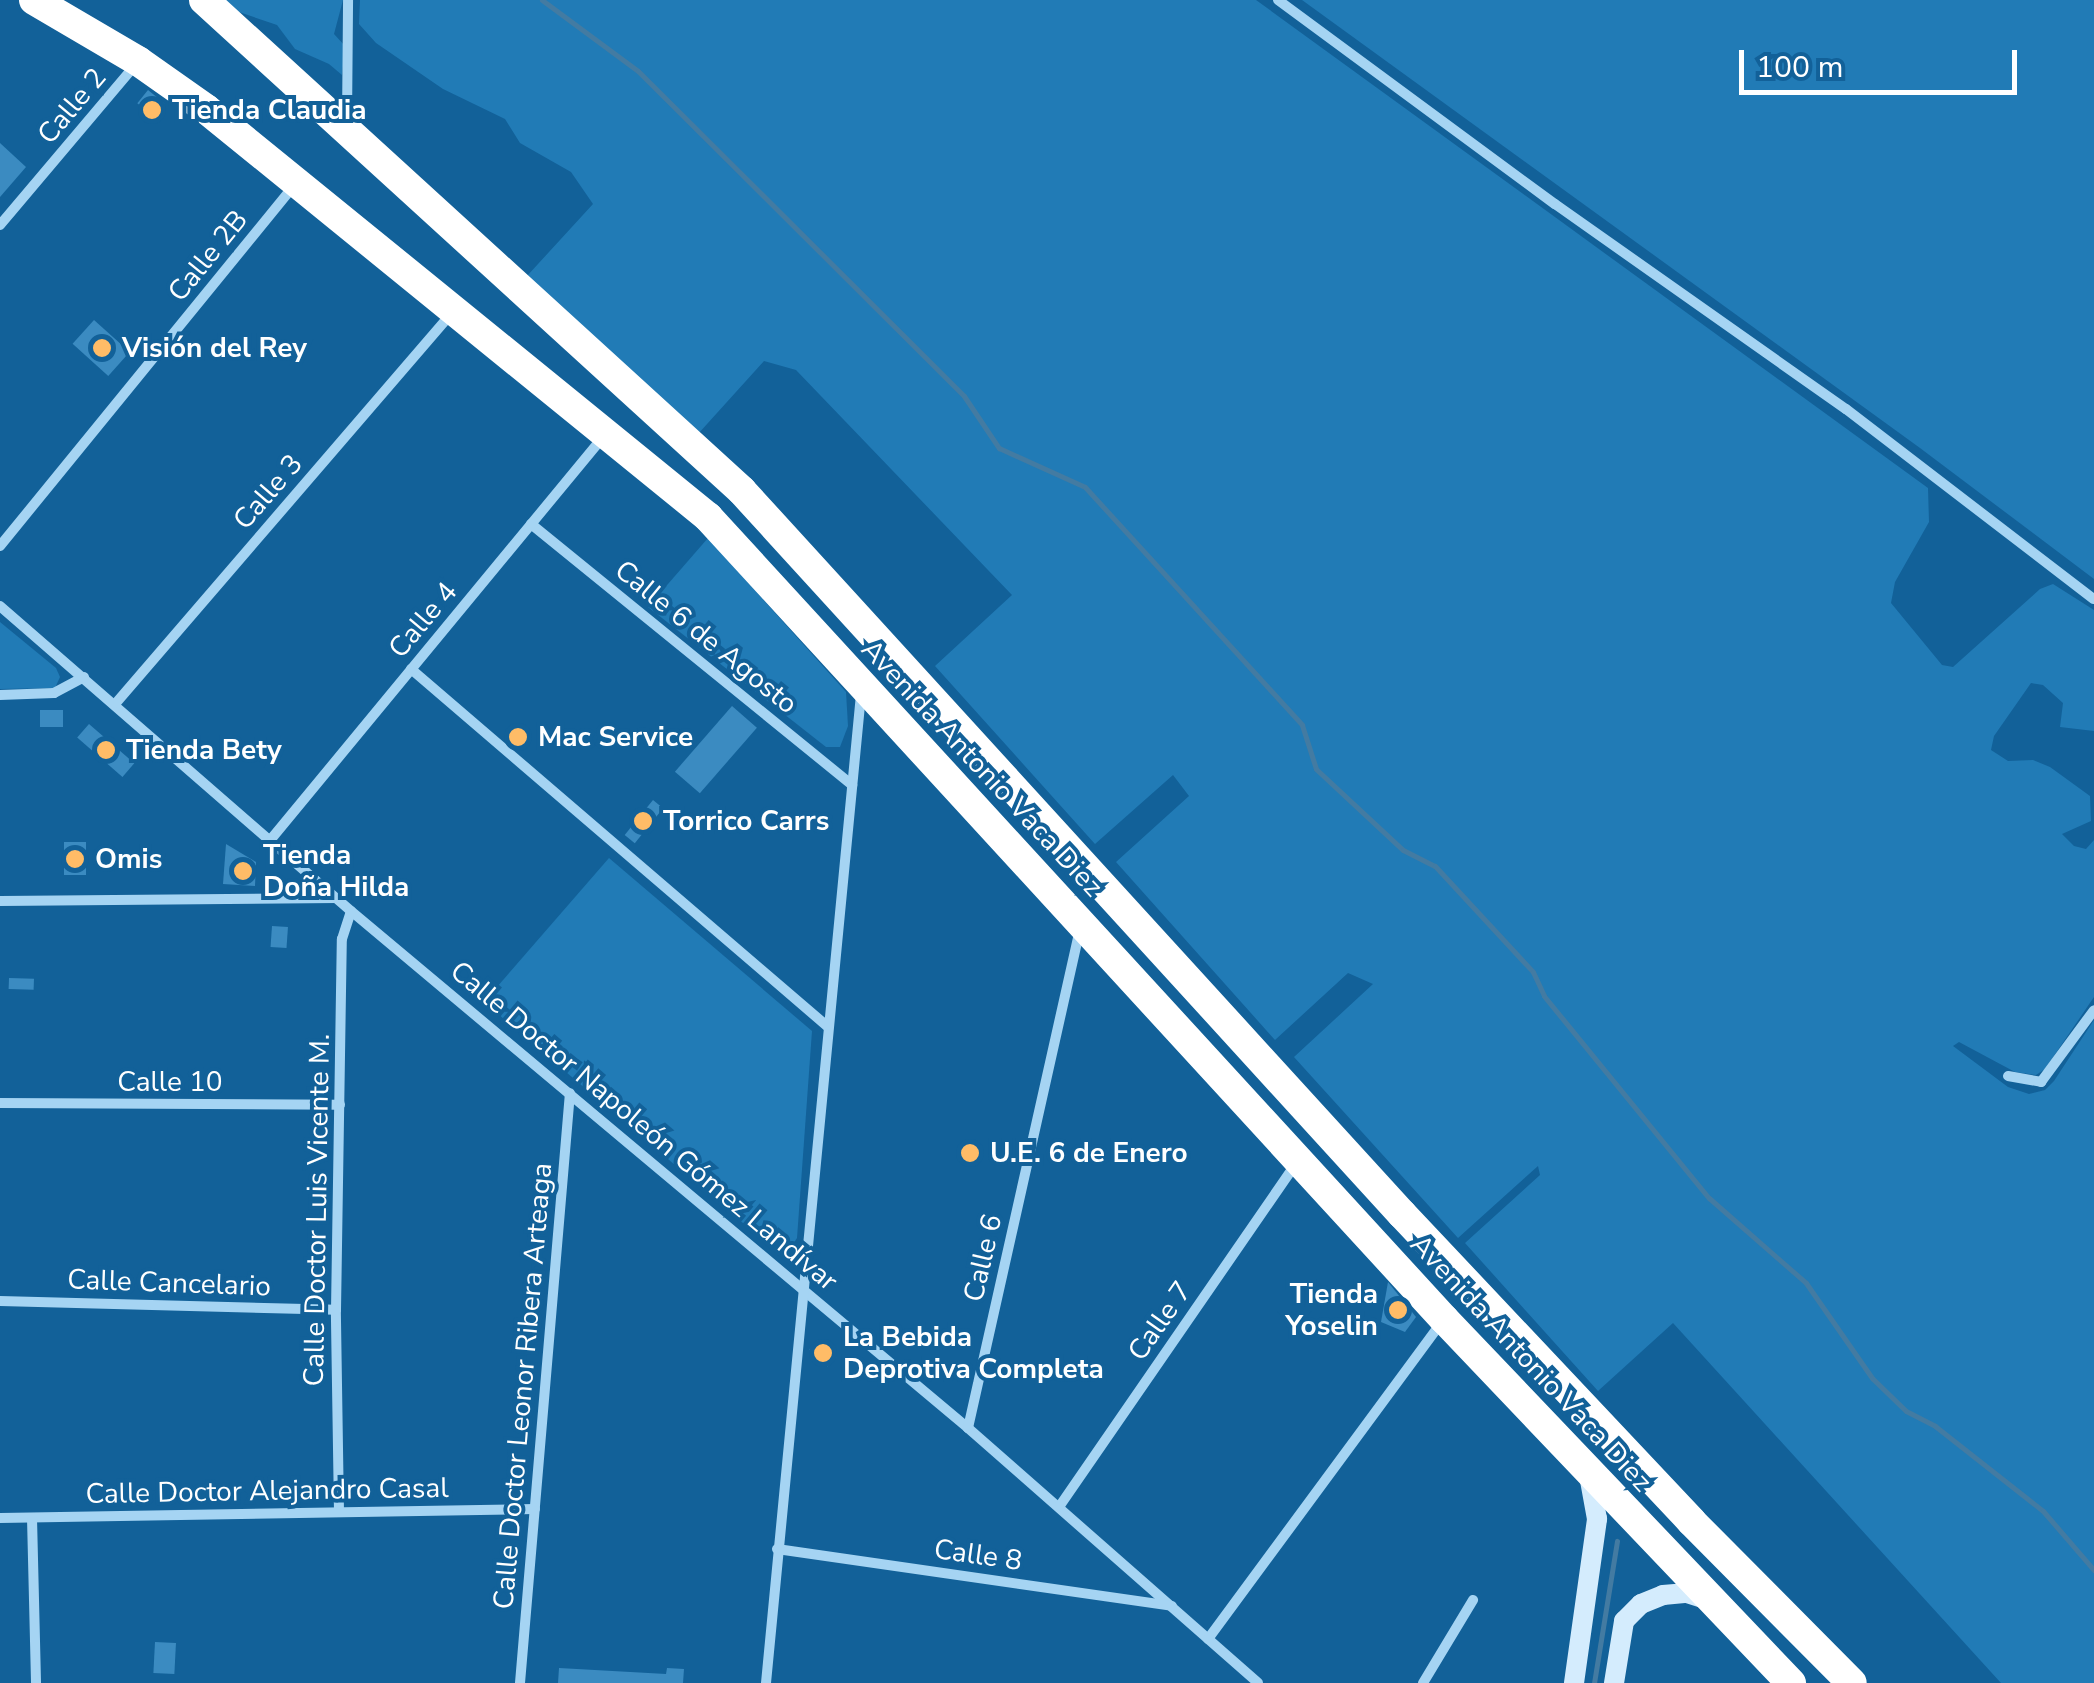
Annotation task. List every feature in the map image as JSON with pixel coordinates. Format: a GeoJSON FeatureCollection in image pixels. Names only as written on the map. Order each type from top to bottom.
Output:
{"type":"FeatureCollection","features":[{"type":"Feature","properties":{"kind":"highway","name":"Avenida Antonio Vaca Diez"},"geometry":{"type":"LineString","coordinates":[[34,0],[138,62],[298,180],[708,517],[1444,1319],[1791,1683]]}},
{"type":"Feature","properties":{"kind":"highway","name":"Avenida Antonio Vaca Diez"},"geometry":{"type":"LineString","coordinates":[[205,1],[742,492],[1402,1214],[1691,1521],[1852,1683]]}},
{"type":"Feature","properties":{"kind":"highway"},"geometry":{"type":"LineString","coordinates":[[1299,1160],[1312,1144],[1324,1144],[1383,1207],[1402,1214]]}},
{"type":"Feature","properties":{"kind":"main road"},"geometry":{"type":"LineString","coordinates":[[1574,1683],[1597,1519],[1588,1473]]}},
{"type":"Feature","properties":{"kind":"main road"},"geometry":{"type":"LineString","coordinates":[[1614,1683],[1624,1621],[1641,1604],[1663,1595],[1687,1593],[1710,1600]]}},
{"type":"Feature","properties":{"kind":"street"},"geometry":{"type":"LineString","coordinates":[[347,133],[348,0]]}},
{"type":"Feature","properties":{"kind":"street"},"geometry":{"type":"LineString","coordinates":[[1278,0],[1539,193],[1846,409],[2094,600]]}},
{"type":"Feature","properties":{"kind":"street","name":"Calle 2"},"geometry":{"type":"LineString","coordinates":[[0,225],[138,62]]}},
{"type":"Feature","properties":{"kind":"street","name":"Calle 2B"},"geometry":{"type":"LineString","coordinates":[[0,546],[298,180]]}},
{"type":"Feature","properties":{"kind":"street","name":"Calle 3"},"geometry":{"type":"LineString","coordinates":[[116,703],[454,311]]}},
{"type":"Feature","properties":{"kind":"street","name":"Calle 4"},"geometry":{"type":"LineString","coordinates":[[272,838],[608,432]]}},
{"type":"Feature","properties":{"kind":"street","name":"Calle 6 de Agosto"},"geometry":{"type":"LineString","coordinates":[[531,524],[852,785]]}},
{"type":"Feature","properties":{"kind":"street","name":"Calle Doctor Napoleón Gómez Landívar"},"geometry":{"type":"LineString","coordinates":[[0,606],[352,910],[968,1428],[1258,1683]]}},
{"type":"Feature","properties":{"kind":"street"},"geometry":{"type":"LineString","coordinates":[[412,669],[827,1026]]}},
{"type":"Feature","properties":{"kind":"street"},"geometry":{"type":"LineString","coordinates":[[0,695],[54,693],[84,678]]}},
{"type":"Feature","properties":{"kind":"street"},"geometry":{"type":"LineString","coordinates":[[766,1683],[801,1286],[862,687]]}},
{"type":"Feature","properties":{"kind":"street"},"geometry":{"type":"LineString","coordinates":[[0,901],[338,898]]}},
{"type":"Feature","properties":{"kind":"street","name":"Calle Doctor Luis Vicente M."},"geometry":{"type":"LineString","coordinates":[[339,1512],[336,1310],[342,939],[352,910]]}},
{"type":"Feature","properties":{"kind":"street","name":"Calle 6"},"geometry":{"type":"LineString","coordinates":[[968,1428],[1082,923]]}},
{"type":"Feature","properties":{"kind":"street"},"geometry":{"type":"LineString","coordinates":[[2008,1076],[2041,1082],[2094,1010]]}},
{"type":"Feature","properties":{"kind":"street","name":"Calle Doctor Leonor Ribera Arteaga"},"geometry":{"type":"LineString","coordinates":[[520,1683],[570,1093]]}},
{"type":"Feature","properties":{"kind":"street","name":"Calle 10"},"geometry":{"type":"LineString","coordinates":[[0,1103],[340,1106]]}},
{"type":"Feature","properties":{"kind":"street","name":"Calle 7"},"geometry":{"type":"LineString","coordinates":[[1058,1507],[1299,1160]]}},
{"type":"Feature","properties":{"kind":"street","name":"Calle Cancelario"},"geometry":{"type":"LineString","coordinates":[[0,1301],[336,1310]]}},
{"type":"Feature","properties":{"kind":"street"},"geometry":{"type":"LineString","coordinates":[[1208,1639],[1444,1319]]}},
{"type":"Feature","properties":{"kind":"street","name":"Calle Doctor Alejandro Casal"},"geometry":{"type":"LineString","coordinates":[[0,1518],[535,1508]]}},
{"type":"Feature","properties":{"kind":"street"},"geometry":{"type":"LineString","coordinates":[[32,1518],[36,1683]]}},
{"type":"Feature","properties":{"kind":"street","name":"Calle 8"},"geometry":{"type":"LineString","coordinates":[[777,1549],[1173,1606]]}},
{"type":"Feature","properties":{"kind":"street"},"geometry":{"type":"LineString","coordinates":[[1423,1683],[1473,1600]]}},
{"type":"Feature","properties":{"kind":"shaded area"},"geometry":{"type":"Polygon","coordinates":[[[221,0],[343,0],[334,34],[345,46],[342,75],[329,64],[295,49],[277,25],[239,12],[221,0]]]}},
{"type":"Feature","properties":{"kind":"shaded area"},"geometry":{"type":"Polygon","coordinates":[[[360,0],[1256,0],[1928,488],[1929,522],[1895,582],[1891,603],[1942,665],[1953,667],[2040,589],[2053,584],[2094,610],[2094,731],[2060,727],[2063,703],[2043,685],[2031,683],[1994,736],[1991,750],[2008,761],[2033,760],[2050,767],[2090,796],[2091,821],[2062,834],[2074,846],[2086,849],[2094,840],[2094,997],[2045,1069],[2036,1075],[2015,1072],[1959,1042],[1953,1046],[2008,1087],[2029,1094],[2045,1090],[2054,1081],[2094,1020],[2094,1683],[2001,1683],[1673,1323],[1598,1391],[1465,1243],[1540,1175],[1538,1166],[1458,1238],[1294,1057],[1373,984],[1348,973],[1275,1040],[1116,862],[1189,796],[1173,775],[1095,844],[935,666],[1012,595],[796,370],[764,361],[698,434],[527,276],[593,204],[571,172],[520,143],[505,119],[443,89],[376,43],[359,24],[360,0]]]}},
{"type":"Feature","properties":{"kind":"shaded area"},"geometry":{"type":"Polygon","coordinates":[[[1302,0],[2094,0],[2094,579],[1920,448],[1302,0]]]}},
{"type":"Feature","properties":{"kind":"shaded area"},"geometry":{"type":"Polygon","coordinates":[[[708,538],[846,692],[848,726],[840,747],[826,747],[648,607],[708,538]]]}},
{"type":"Feature","properties":{"kind":"shaded area"},"geometry":{"type":"Polygon","coordinates":[[[0,622],[56,668],[60,677],[55,688],[0,689],[0,622]]]}},
{"type":"Feature","properties":{"kind":"shaded area"},"geometry":{"type":"Polygon","coordinates":[[[609,858],[812,1031],[797,1238],[784,1258],[484,1002],[609,858]]]}},
{"type":"Feature","properties":{"kind":"building","name":"Tienda Claudia"},"geometry":{"type":"Polygon","coordinates":[[[148,90],[164,103],[154,116],[137,103],[148,90]]]}},
{"type":"Feature","properties":{"kind":"building"},"geometry":{"type":"Polygon","coordinates":[[[0,143],[26,167],[0,197],[0,143]]]}},
{"type":"Feature","properties":{"kind":"building","name":"Visión del Rey"},"geometry":{"type":"Polygon","coordinates":[[[94,320],[130,352],[108,376],[73,344],[94,320]]]}},
{"type":"Feature","properties":{"kind":"building"},"geometry":{"type":"Polygon","coordinates":[[[732,706],[757,728],[700,793],[675,772],[732,706]]]}},
{"type":"Feature","properties":{"kind":"building"},"geometry":{"type":"Polygon","coordinates":[[[40,710],[63,710],[63,727],[40,727],[40,710]]]}},
{"type":"Feature","properties":{"kind":"building","name":"Tienda Bety"},"geometry":{"type":"Polygon","coordinates":[[[89,724],[134,763],[122,777],[77,738],[89,724]]]}},
{"type":"Feature","properties":{"kind":"building","name":"Mac Service"},"geometry":{"type":"Polygon","coordinates":[[[515,726],[529,737],[521,748],[506,737],[515,726]]]}},
{"type":"Feature","properties":{"kind":"building","name":"Torrico Carrs"},"geometry":{"type":"Polygon","coordinates":[[[653,800],[663,808],[635,843],[625,835],[653,800]]]}},
{"type":"Feature","properties":{"kind":"building","name":"Omis"},"geometry":{"type":"Polygon","coordinates":[[[64,842],[86,842],[86,875],[64,875],[64,842]]]}},
{"type":"Feature","properties":{"kind":"building"},"geometry":{"type":"Polygon","coordinates":[[[226,844],[256,862],[255,886],[223,884],[226,844]]]}},
{"type":"Feature","properties":{"kind":"building"},"geometry":{"type":"Polygon","coordinates":[[[272,926],[288,927],[286,948],[271,947],[272,926]]]}},
{"type":"Feature","properties":{"kind":"building"},"geometry":{"type":"Polygon","coordinates":[[[9,978],[34,979],[34,990],[9,989],[9,978]]]}},
{"type":"Feature","properties":{"kind":"building"},"geometry":{"type":"Polygon","coordinates":[[[1388,1282],[1416,1317],[1405,1332],[1381,1322],[1388,1282]]]}},
{"type":"Feature","properties":{"kind":"building","name":"La Bebida Deprotiva Completa"},"geometry":{"type":"Polygon","coordinates":[[[818,1340],[836,1357],[827,1367],[809,1350],[818,1340]]]}},
{"type":"Feature","properties":{"kind":"building"},"geometry":{"type":"Polygon","coordinates":[[[155,1642],[176,1643],[174,1674],[153,1673],[155,1642]]]}},
{"type":"Feature","properties":{"kind":"building"},"geometry":{"type":"Polygon","coordinates":[[[559,1668],[666,1674],[667,1668],[684,1669],[683,1683],[558,1683],[559,1668]]]}},
{"type":"Feature","properties":{"kind":"waterway"},"geometry":{"type":"LineString","coordinates":[[542,0],[638,71],[964,396],[999,448],[1085,487],[1302,725],[1316,769],[1403,850],[1435,866],[1533,972],[1544,996],[1709,1198],[1806,1283],[1872,1378],[1906,1411],[1935,1426],[2043,1511],[2094,1570]]}},
{"type":"Feature","properties":{"kind":"waterway"},"geometry":{"type":"LineString","coordinates":[[1594,1683],[1617,1541]]}},
{"type":"Feature","properties":{"kind":"place","name":"Tienda Claudia"},"geometry":{"type":"Point","coordinates":[152,110]}},
{"type":"Feature","properties":{"kind":"place","name":"Visión del Rey"},"geometry":{"type":"Point","coordinates":[102,348]}},
{"type":"Feature","properties":{"kind":"place","name":"Mac Service"},"geometry":{"type":"Point","coordinates":[518,737]}},
{"type":"Feature","properties":{"kind":"place","name":"Tienda Bety"},"geometry":{"type":"Point","coordinates":[106,750]}},
{"type":"Feature","properties":{"kind":"place","name":"Torrico Carrs"},"geometry":{"type":"Point","coordinates":[643,821]}},
{"type":"Feature","properties":{"kind":"place","name":"Omis"},"geometry":{"type":"Point","coordinates":[75,859]}},
{"type":"Feature","properties":{"kind":"place","name":"Tienda Doña Hilda"},"geometry":{"type":"Point","coordinates":[243,871]}},
{"type":"Feature","properties":{"kind":"place","name":"U.E. 6 de Enero"},"geometry":{"type":"Point","coordinates":[970,1153]}},
{"type":"Feature","properties":{"kind":"place","name":"Tienda Yoselin"},"geometry":{"type":"Point","coordinates":[1398,1310]}},
{"type":"Feature","properties":{"kind":"place","name":"La Bebida Deprotiva Completa"},"geometry":{"type":"Point","coordinates":[823,1353]}}]}
